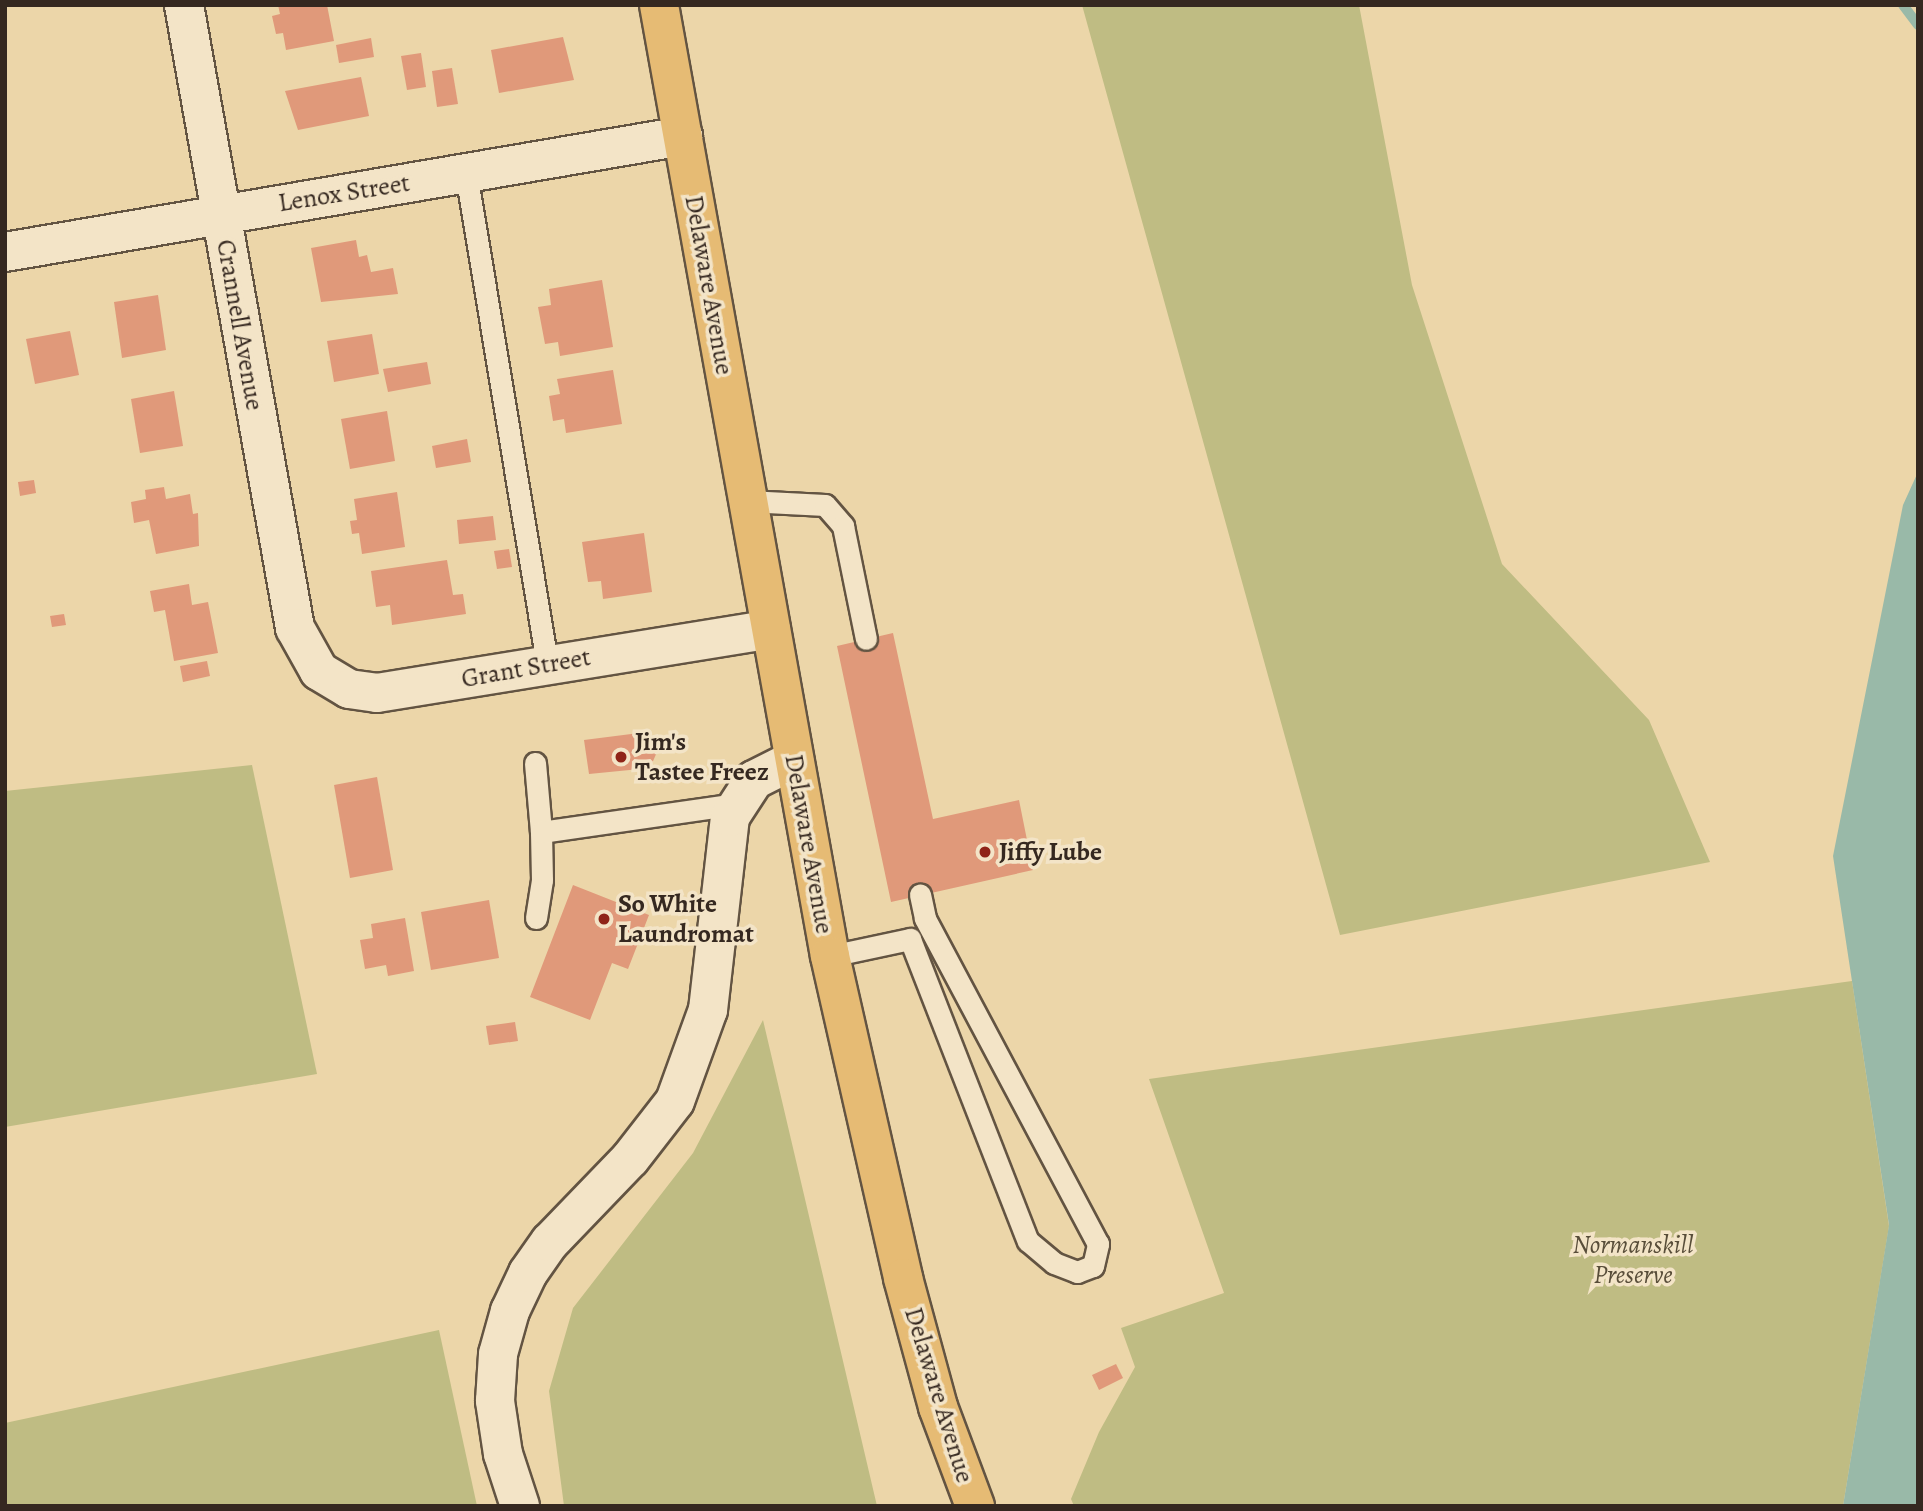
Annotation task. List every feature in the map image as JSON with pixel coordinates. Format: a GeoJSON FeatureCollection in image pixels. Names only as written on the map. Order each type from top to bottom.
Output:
{"type":"FeatureCollection","features":[{"type":"Feature","properties":{"kind":"main road","name":"Delaware Avenue"},"geometry":{"type":"LineString","coordinates":[[659,5],[830,956],[903,1278],[938,1407],[975,1506]]}},
{"type":"Feature","properties":{"kind":"street","name":"Crannell Avenue"},"geometry":{"type":"LineString","coordinates":[[184,5],[300,644]]}},
{"type":"Feature","properties":{"kind":"street","name":"Lenox Street"},"geometry":{"type":"LineString","coordinates":[[5,252],[683,136]]}},
{"type":"Feature","properties":{"kind":"street","name":"Grant Street"},"geometry":{"type":"LineString","coordinates":[[300,644],[329,679],[369,692],[771,629]]}},
{"type":"Feature","properties":{"kind":"street"},"geometry":{"type":"LineString","coordinates":[[520,1506],[497,1423],[495,1378],[503,1334],[518,1293],[539,1257],[648,1139],[682,1086],[708,1010],[735,804],[754,780],[794,760]]}},
{"type":"Feature","properties":{"kind":"lane"},"geometry":{"type":"LineString","coordinates":[[466,173],[547,664]]}},
{"type":"Feature","properties":{"kind":"lane"},"geometry":{"type":"LineString","coordinates":[[747,501],[825,505],[842,526],[866,639]]}},
{"type":"Feature","properties":{"kind":"lane"},"geometry":{"type":"LineString","coordinates":[[535,763],[542,880],[536,918]]}},
{"type":"Feature","properties":{"kind":"lane"},"geometry":{"type":"LineString","coordinates":[[541,832],[735,804]]}},
{"type":"Feature","properties":{"kind":"lane"},"geometry":{"type":"LineString","coordinates":[[830,956],[910,939],[1028,1241],[1054,1263],[1077,1272],[1093,1266],[1098,1244],[925,918],[920,895]]}},
{"type":"Feature","properties":{"kind":"green space"},"geometry":{"type":"Polygon","coordinates":[[[1082,5],[1359,5],[1412,285],[1502,564],[1649,720],[1710,862],[1340,935],[1082,5]]]}},
{"type":"Feature","properties":{"kind":"green space"},"geometry":{"type":"Polygon","coordinates":[[[252,765],[317,1074],[5,1127],[5,791],[252,765]]]}},
{"type":"Feature","properties":{"kind":"green space","name":"Normanskill Preserve"},"geometry":{"type":"Polygon","coordinates":[[[1852,981],[1889,1226],[1843,1506],[1074,1506],[1071,1499],[1099,1432],[1135,1367],[1121,1328],[1224,1293],[1149,1079],[1852,981]]]}},
{"type":"Feature","properties":{"kind":"green space"},"geometry":{"type":"Polygon","coordinates":[[[763,1020],[877,1506],[564,1506],[549,1391],[573,1308],[693,1153],[763,1020]]]}},
{"type":"Feature","properties":{"kind":"green space"},"geometry":{"type":"Polygon","coordinates":[[[439,1330],[477,1506],[5,1506],[5,1423],[439,1330]]]}},
{"type":"Feature","properties":{"kind":"shaded area"},"geometry":{"type":"Polygon","coordinates":[[[1918,472],[1918,1506],[1843,1506],[1889,1225],[1833,856],[1903,505],[1918,472]]]}},
{"type":"Feature","properties":{"kind":"building"},"geometry":{"type":"Polygon","coordinates":[[[278,5],[327,5],[334,41],[286,50],[283,33],[276,34],[272,16],[280,14],[278,5]]]}},
{"type":"Feature","properties":{"kind":"building"},"geometry":{"type":"Polygon","coordinates":[[[563,37],[574,80],[499,93],[491,50],[563,37]]]}},
{"type":"Feature","properties":{"kind":"building"},"geometry":{"type":"Polygon","coordinates":[[[371,38],[374,57],[339,63],[336,45],[371,38]]]}},
{"type":"Feature","properties":{"kind":"building"},"geometry":{"type":"Polygon","coordinates":[[[421,53],[426,87],[407,90],[401,56],[421,53]]]}},
{"type":"Feature","properties":{"kind":"building"},"geometry":{"type":"Polygon","coordinates":[[[452,68],[458,104],[437,107],[432,71],[452,68]]]}},
{"type":"Feature","properties":{"kind":"building"},"geometry":{"type":"Polygon","coordinates":[[[361,77],[369,116],[298,130],[285,91],[361,77]]]}},
{"type":"Feature","properties":{"kind":"building"},"geometry":{"type":"Polygon","coordinates":[[[356,240],[359,257],[367,255],[371,272],[393,268],[398,294],[321,302],[311,248],[356,240]]]}},
{"type":"Feature","properties":{"kind":"building"},"geometry":{"type":"Polygon","coordinates":[[[602,280],[613,347],[560,356],[558,342],[545,344],[538,307],[551,305],[549,289],[602,280]]]}},
{"type":"Feature","properties":{"kind":"building"},"geometry":{"type":"Polygon","coordinates":[[[158,295],[166,350],[122,358],[114,302],[158,295]]]}},
{"type":"Feature","properties":{"kind":"building"},"geometry":{"type":"Polygon","coordinates":[[[70,331],[79,375],[35,384],[26,339],[70,331]]]}},
{"type":"Feature","properties":{"kind":"building"},"geometry":{"type":"Polygon","coordinates":[[[372,334],[379,374],[334,382],[327,341],[372,334]]]}},
{"type":"Feature","properties":{"kind":"building"},"geometry":{"type":"Polygon","coordinates":[[[427,362],[431,384],[388,392],[383,369],[427,362]]]}},
{"type":"Feature","properties":{"kind":"building"},"geometry":{"type":"Polygon","coordinates":[[[613,370],[622,424],[566,433],[564,419],[553,421],[549,396],[560,394],[557,379],[613,370]]]}},
{"type":"Feature","properties":{"kind":"building"},"geometry":{"type":"Polygon","coordinates":[[[174,391],[183,446],[140,453],[131,399],[174,391]]]}},
{"type":"Feature","properties":{"kind":"building"},"geometry":{"type":"Polygon","coordinates":[[[387,411],[395,461],[350,469],[341,419],[387,411]]]}},
{"type":"Feature","properties":{"kind":"building"},"geometry":{"type":"Polygon","coordinates":[[[467,439],[471,462],[436,468],[432,446],[467,439]]]}},
{"type":"Feature","properties":{"kind":"building"},"geometry":{"type":"Polygon","coordinates":[[[34,480],[36,493],[20,496],[18,482],[34,480]]]}},
{"type":"Feature","properties":{"kind":"building"},"geometry":{"type":"Polygon","coordinates":[[[164,487],[166,499],[190,494],[193,514],[198,513],[199,546],[156,554],[149,520],[134,523],[131,502],[146,499],[145,490],[164,487]]]}},
{"type":"Feature","properties":{"kind":"building"},"geometry":{"type":"Polygon","coordinates":[[[397,492],[405,547],[362,554],[359,533],[352,534],[350,521],[357,520],[354,499],[397,492]]]}},
{"type":"Feature","properties":{"kind":"building"},"geometry":{"type":"Polygon","coordinates":[[[493,516],[496,540],[459,544],[457,520],[493,516]]]}},
{"type":"Feature","properties":{"kind":"building"},"geometry":{"type":"Polygon","coordinates":[[[644,533],[652,592],[603,599],[601,581],[588,582],[582,542],[644,533]]]}},
{"type":"Feature","properties":{"kind":"building"},"geometry":{"type":"Polygon","coordinates":[[[509,549],[512,567],[497,569],[494,551],[509,549]]]}},
{"type":"Feature","properties":{"kind":"building"},"geometry":{"type":"Polygon","coordinates":[[[447,560],[453,595],[463,594],[466,614],[392,625],[390,605],[376,607],[371,571],[447,560]]]}},
{"type":"Feature","properties":{"kind":"building"},"geometry":{"type":"Polygon","coordinates":[[[189,584],[192,605],[208,602],[218,653],[174,661],[165,610],[154,612],[150,591],[189,584]]]}},
{"type":"Feature","properties":{"kind":"building"},"geometry":{"type":"Polygon","coordinates":[[[64,614],[66,625],[52,627],[50,616],[64,614]]]}},
{"type":"Feature","properties":{"kind":"building"},"geometry":{"type":"Polygon","coordinates":[[[893,633],[933,819],[1019,800],[1033,870],[891,902],[837,646],[893,633]]]}},
{"type":"Feature","properties":{"kind":"building"},"geometry":{"type":"Polygon","coordinates":[[[207,661],[210,676],[183,682],[180,666],[207,661]]]}},
{"type":"Feature","properties":{"kind":"building","name":"Jim's Tastee Freez"},"geometry":{"type":"Polygon","coordinates":[[[647,732],[657,752],[650,768],[589,774],[584,740],[647,732]]]}},
{"type":"Feature","properties":{"kind":"building"},"geometry":{"type":"Polygon","coordinates":[[[377,777],[393,870],[350,878],[334,785],[377,777]]]}},
{"type":"Feature","properties":{"kind":"building"},"geometry":{"type":"Polygon","coordinates":[[[573,885],[649,915],[628,969],[612,963],[590,1020],[530,997],[573,885]]]}},
{"type":"Feature","properties":{"kind":"building"},"geometry":{"type":"Polygon","coordinates":[[[489,900],[499,958],[431,970],[421,912],[489,900]]]}},
{"type":"Feature","properties":{"kind":"building"},"geometry":{"type":"Polygon","coordinates":[[[405,918],[414,971],[388,976],[386,965],[365,969],[360,940],[373,938],[371,924],[405,918]]]}},
{"type":"Feature","properties":{"kind":"building"},"geometry":{"type":"Polygon","coordinates":[[[515,1022],[518,1041],[489,1045],[486,1026],[515,1022]]]}},
{"type":"Feature","properties":{"kind":"building"},"geometry":{"type":"Polygon","coordinates":[[[1116,1364],[1123,1378],[1099,1390],[1092,1375],[1116,1364]]]}},
{"type":"Feature","properties":{"kind":"waterway"},"geometry":{"type":"LineString","coordinates":[[1903,5],[1918,25]]}},
{"type":"Feature","properties":{"kind":"place","name":"Jim's Tastee Freez"},"geometry":{"type":"Point","coordinates":[621,757]}},
{"type":"Feature","properties":{"kind":"place","name":"Jiffy Lube"},"geometry":{"type":"Point","coordinates":[985,852]}},
{"type":"Feature","properties":{"kind":"place","name":"So White Laundromat"},"geometry":{"type":"Point","coordinates":[604,919]}}]}
